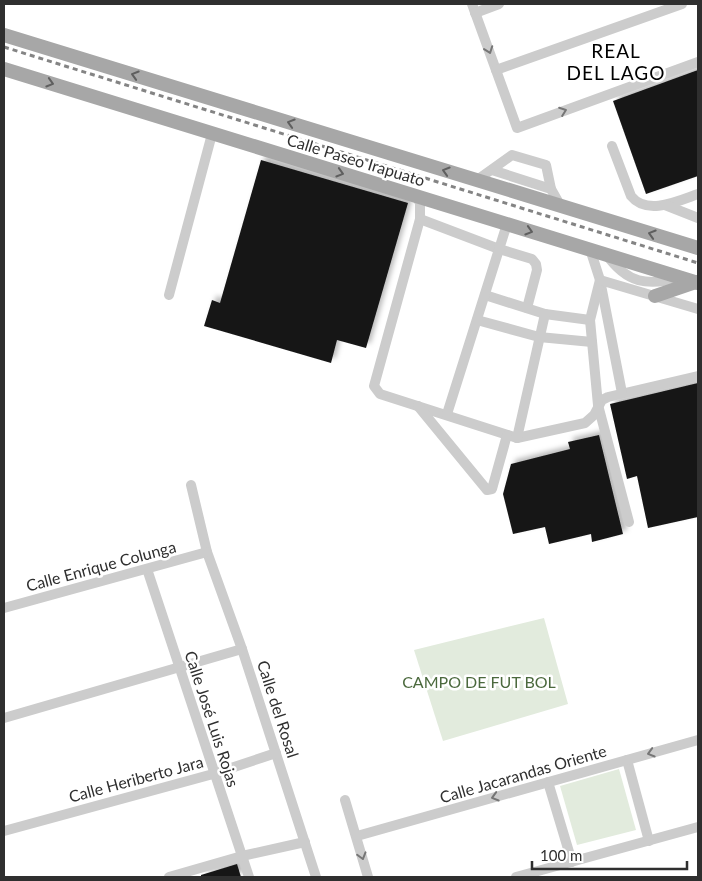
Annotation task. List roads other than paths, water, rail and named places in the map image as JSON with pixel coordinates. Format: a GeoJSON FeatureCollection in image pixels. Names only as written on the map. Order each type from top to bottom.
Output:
{"type":"FeatureCollection","features":[{"type":"Feature","properties":{"kind":"main road","name":"Calle Paseo Irapuato"},"geometry":{"type":"LineString","coordinates":[[4,35],[698,248]]}},
{"type":"Feature","properties":{"kind":"main road","name":"Calle Paseo Irapuato"},"geometry":{"type":"LineString","coordinates":[[4,69],[692,281]]}},
{"type":"Feature","properties":{"kind":"main road"},"geometry":{"type":"LineString","coordinates":[[655,296],[692,281]]}},
{"type":"Feature","properties":{"kind":"street"},"geometry":{"type":"LineString","coordinates":[[498,4],[474,8],[517,128],[698,62]]}},
{"type":"Feature","properties":{"kind":"street"},"geometry":{"type":"LineString","coordinates":[[496,70],[682,4]]}},
{"type":"Feature","properties":{"kind":"street"},"geometry":{"type":"LineString","coordinates":[[169,295],[212,134]]}},
{"type":"Feature","properties":{"kind":"street"},"geometry":{"type":"LineString","coordinates":[[612,146],[631,196],[636,202],[642,205],[665,205],[698,194]]}},
{"type":"Feature","properties":{"kind":"street"},"geometry":{"type":"LineString","coordinates":[[477,180],[512,156],[540,162],[546,165],[551,190],[560,206]]}},
{"type":"Feature","properties":{"kind":"street"},"geometry":{"type":"LineString","coordinates":[[492,170],[551,190]]}},
{"type":"Feature","properties":{"kind":"street"},"geometry":{"type":"LineString","coordinates":[[416,196],[420,204],[420,219],[374,386],[380,394],[447,414],[512,437],[585,423],[594,415],[598,405],[608,397],[698,376]]}},
{"type":"Feature","properties":{"kind":"street"},"geometry":{"type":"LineString","coordinates":[[665,205],[698,218]]}},
{"type":"Feature","properties":{"kind":"street"},"geometry":{"type":"LineString","coordinates":[[420,219],[499,249],[532,259],[536,264],[537,270],[526,308]]}},
{"type":"Feature","properties":{"kind":"street"},"geometry":{"type":"LineString","coordinates":[[447,414],[507,224]]}},
{"type":"Feature","properties":{"kind":"street"},"geometry":{"type":"LineString","coordinates":[[590,250],[600,280],[622,393]]}},
{"type":"Feature","properties":{"kind":"street"},"geometry":{"type":"LineString","coordinates":[[600,280],[698,309]]}},
{"type":"Feature","properties":{"kind":"street"},"geometry":{"type":"LineString","coordinates":[[600,280],[590,320],[598,405],[629,522]]}},
{"type":"Feature","properties":{"kind":"street"},"geometry":{"type":"LineString","coordinates":[[485,295],[545,314],[590,320]]}},
{"type":"Feature","properties":{"kind":"street"},"geometry":{"type":"LineString","coordinates":[[417,405],[487,490],[492,489],[512,437],[545,314]]}},
{"type":"Feature","properties":{"kind":"street"},"geometry":{"type":"LineString","coordinates":[[477,320],[539,337],[592,342]]}},
{"type":"Feature","properties":{"kind":"street","name":"Calle del Rosal"},"geometry":{"type":"LineString","coordinates":[[190,485],[207,552],[242,648],[316,877]]}},
{"type":"Feature","properties":{"kind":"street","name":"Calle Enrique Colunga"},"geometry":{"type":"LineString","coordinates":[[4,608],[207,552]]}},
{"type":"Feature","properties":{"kind":"street","name":"Calle José Luis Rojas"},"geometry":{"type":"LineString","coordinates":[[146,569],[181,668],[213,774],[249,877]]}},
{"type":"Feature","properties":{"kind":"street"},"geometry":{"type":"LineString","coordinates":[[4,718],[181,668],[242,648]]}},
{"type":"Feature","properties":{"kind":"street","name":"Calle Jacarandas Oriente"},"geometry":{"type":"LineString","coordinates":[[356,836],[698,740]]}},
{"type":"Feature","properties":{"kind":"street","name":"Calle Heriberto Jara"},"geometry":{"type":"LineString","coordinates":[[4,831],[213,774],[276,753]]}},
{"type":"Feature","properties":{"kind":"street"},"geometry":{"type":"LineString","coordinates":[[627,760],[649,841]]}},
{"type":"Feature","properties":{"kind":"street"},"geometry":{"type":"LineString","coordinates":[[548,782],[572,862]]}},
{"type":"Feature","properties":{"kind":"street"},"geometry":{"type":"LineString","coordinates":[[346,800],[368,877]]}},
{"type":"Feature","properties":{"kind":"street"},"geometry":{"type":"LineString","coordinates":[[516,877],[698,827]]}},
{"type":"Feature","properties":{"kind":"street"},"geometry":{"type":"LineString","coordinates":[[169,877],[242,856],[305,842]]}},
{"type":"Feature","properties":{"kind":"railway"},"geometry":{"type":"LineString","coordinates":[[4,47],[698,263]]}},
{"type":"Feature","properties":{"kind":"district","name":"REAL DEL LAGO"},"geometry":{"type":"Point","coordinates":[616,62]}},
{"type":"Feature","properties":{"kind":"park label","name":"CAMPO DE FUT BOL"},"geometry":{"type":"Point","coordinates":[479,682]}}]}
